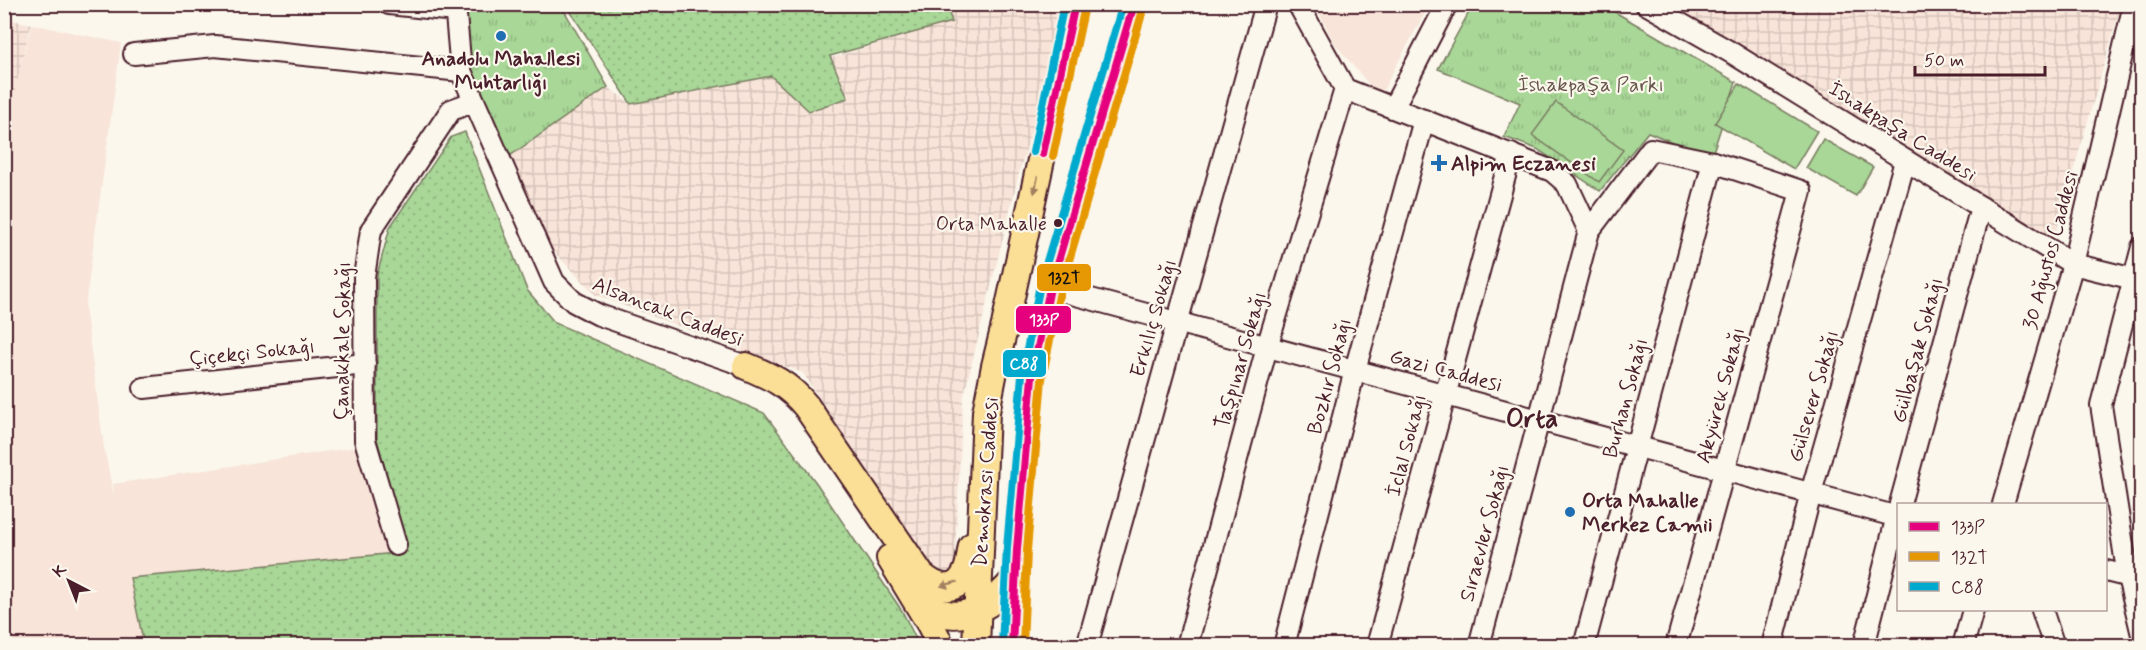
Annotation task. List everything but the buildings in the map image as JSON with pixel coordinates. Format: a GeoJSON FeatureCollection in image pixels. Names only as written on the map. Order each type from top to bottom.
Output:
{"type":"FeatureCollection","features":[{"type":"Feature","properties":{"kind":"main road","name":"Demokrasi Caddesi"},"geometry":{"type":"LineString","coordinates":[[976,645],[986,412],[1075,4]]}},
{"type":"Feature","properties":{"kind":"main road","name":"Demokrasi Caddesi"},"geometry":{"type":"LineString","coordinates":[[1016,644],[1016,577],[1032,376],[1050,288],[1134,4]]}},
{"type":"Feature","properties":{"kind":"main road"},"geometry":{"type":"LineString","coordinates":[[1005,325],[1017,303],[1026,293],[1039,287],[1050,288]]}},
{"type":"Feature","properties":{"kind":"main road"},"geometry":{"type":"LineString","coordinates":[[746,366],[777,380],[793,391],[806,406],[921,575],[932,584],[941,588],[951,586],[960,581],[967,570],[982,496]]}},
{"type":"Feature","properties":{"kind":"main road"},"geometry":{"type":"LineString","coordinates":[[746,366],[784,403],[807,432],[907,585],[941,645]]}},
{"type":"Feature","properties":{"kind":"main road"},"geometry":{"type":"LineString","coordinates":[[907,585],[931,607],[944,613],[961,614],[991,604],[1006,591],[1016,577]]}},
{"type":"Feature","properties":{"kind":"street"},"geometry":{"type":"LineString","coordinates":[[389,4],[455,8]]}},
{"type":"Feature","properties":{"kind":"street","name":"Erkılıç Sokağı"},"geometry":{"type":"LineString","coordinates":[[1087,645],[1266,4]]}},
{"type":"Feature","properties":{"kind":"street"},"geometry":{"type":"LineString","coordinates":[[1298,4],[1345,88],[1551,171],[1567,184],[1589,231]]}},
{"type":"Feature","properties":{"kind":"street"},"geometry":{"type":"LineString","coordinates":[[1394,108],[1447,4]]}},
{"type":"Feature","properties":{"kind":"street","name":"İshakpaşa Caddesi"},"geometry":{"type":"LineString","coordinates":[[1646,4],[1732,53],[2073,264],[2137,279]]}},
{"type":"Feature","properties":{"kind":"street","name":"30 Ağustos Caddesi"},"geometry":{"type":"LineString","coordinates":[[2003,503],[2073,264],[2134,4]]}},
{"type":"Feature","properties":{"kind":"street","name":"Alsancak Caddesi"},"geometry":{"type":"LineString","coordinates":[[455,8],[461,71],[554,282],[574,302],[599,315],[746,366]]}},
{"type":"Feature","properties":{"kind":"street"},"geometry":{"type":"LineString","coordinates":[[134,54],[215,46],[461,71]]}},
{"type":"Feature","properties":{"kind":"street","name":"Taşpınar Sokağı"},"geometry":{"type":"LineString","coordinates":[[1187,645],[1267,347],[1345,88]]}},
{"type":"Feature","properties":{"kind":"street","name":"Çanakkale Sokağı"},"geometry":{"type":"LineString","coordinates":[[396,544],[365,440],[364,277],[371,230],[451,110],[473,102]]}},
{"type":"Feature","properties":{"kind":"street","name":"Bozkır Sokağı"},"geometry":{"type":"LineString","coordinates":[[1284,645],[1355,370],[1424,120]]}},
{"type":"Feature","properties":{"kind":"street","name":"Sıraevler Sokağı"},"geometry":{"type":"LineString","coordinates":[[1479,645],[1589,231],[1651,148],[1713,162],[1801,191]]}},
{"type":"Feature","properties":{"kind":"street","name":"İclal Sokağı"},"geometry":{"type":"LineString","coordinates":[[1377,645],[1510,154]]}},
{"type":"Feature","properties":{"kind":"street","name":"Gülsever Sokağı"},"geometry":{"type":"LineString","coordinates":[[1772,645],[1811,493],[1905,160]]}},
{"type":"Feature","properties":{"kind":"street","name":"Burhan Sokağı"},"geometry":{"type":"LineString","coordinates":[[1584,645],[1713,162]]}},
{"type":"Feature","properties":{"kind":"street","name":"Akyürek Sokağı"},"geometry":{"type":"LineString","coordinates":[[1676,645],[1801,191]]}},
{"type":"Feature","properties":{"kind":"street","name":"Gülbaşak Sokağı"},"geometry":{"type":"LineString","coordinates":[[1901,503],[1981,207]]}},
{"type":"Feature","properties":{"kind":"street"},"geometry":{"type":"LineString","coordinates":[[2142,247],[2137,279],[2101,405],[2135,578],[2142,635]]}},
{"type":"Feature","properties":{"kind":"street","name":"Gazi Caddesi"},"geometry":{"type":"LineString","coordinates":[[1050,288],[1811,493],[1897,512]]}},
{"type":"Feature","properties":{"kind":"street","name":"Çiçekçi Sokağı"},"geometry":{"type":"LineString","coordinates":[[144,388],[365,364]]}},
{"type":"Feature","properties":{"kind":"street","name":"Gülbaşak Sokağı"},"geometry":{"type":"LineString","coordinates":[[1864,645],[1897,520]]}},
{"type":"Feature","properties":{"kind":"street"},"geometry":{"type":"LineString","coordinates":[[2107,571],[2135,578]]}},
{"type":"Feature","properties":{"kind":"street"},"geometry":{"type":"LineString","coordinates":[[1963,645],[1972,611]]}},
{"type":"Feature","properties":{"kind":"street"},"geometry":{"type":"LineString","coordinates":[[2043,611],[2054,645]]}},
{"type":"Feature","properties":{"kind":"shaded area"},"geometry":{"type":"Polygon","coordinates":[[[946,5],[1061,5],[1040,102],[1019,173],[963,399],[954,574],[934,575],[803,373],[596,295],[549,247],[504,160],[608,87],[631,104],[771,76],[951,22],[946,5]]]}},
{"type":"Feature","properties":{"kind":"shaded area"},"geometry":{"type":"Polygon","coordinates":[[[1315,5],[1429,5],[1382,92],[1371,87],[1335,44],[1315,5]]]}},
{"type":"Feature","properties":{"kind":"shaded area"},"geometry":{"type":"Polygon","coordinates":[[[1660,5],[2121,5],[2054,239],[1660,5]]]}},
{"type":"Feature","properties":{"kind":"shaded area"},"geometry":{"type":"Polygon","coordinates":[[[5,7],[7,19],[31,24],[5,131],[5,7]]]}},
{"type":"Feature","properties":{"kind":"shaded area"},"geometry":{"type":"Polygon","coordinates":[[[32,24],[121,43],[85,307],[104,448],[114,497],[113,484],[356,447],[388,554],[144,645],[5,645],[4,128],[32,24]]]}},
{"type":"Feature","properties":{"kind":"green space"},"geometry":{"type":"Polygon","coordinates":[[[946,4],[952,22],[830,56],[848,98],[809,111],[771,76],[631,104],[566,5],[946,4]]]}},
{"type":"Feature","properties":{"kind":"green space","name":"İshakpaşa Parkı"},"geometry":{"type":"Polygon","coordinates":[[[1601,4],[1736,82],[1711,158],[1648,132],[1600,191],[1537,149],[1504,137],[1520,103],[1438,69],[1473,5],[1601,4]]]}},
{"type":"Feature","properties":{"kind":"green space"},"geometry":{"type":"Polygon","coordinates":[[[464,5],[561,5],[608,87],[504,160],[470,66],[464,5]]]}},
{"type":"Feature","properties":{"kind":"green space"},"geometry":{"type":"Polygon","coordinates":[[[1739,84],[1817,131],[1794,169],[1715,123],[1739,84]]]}},
{"type":"Feature","properties":{"kind":"green space"},"geometry":{"type":"Polygon","coordinates":[[[1556,102],[1623,150],[1599,182],[1532,135],[1556,102]]]}},
{"type":"Feature","properties":{"kind":"green space"},"geometry":{"type":"Polygon","coordinates":[[[465,132],[527,290],[555,323],[764,413],[817,484],[902,611],[919,645],[144,645],[130,578],[407,552],[377,439],[377,275],[390,227],[451,137],[465,132]]]}},
{"type":"Feature","properties":{"kind":"green space"},"geometry":{"type":"Polygon","coordinates":[[[1823,139],[1873,167],[1856,196],[1806,168],[1823,139]]]}},
{"type":"Feature","properties":{"kind":"transit line","name":"C88"},"geometry":{"type":"LineString","coordinates":[[1033,152],[1064,4]]}},
{"type":"Feature","properties":{"kind":"transit line","name":"133P"},"geometry":{"type":"LineString","coordinates":[[1043,154],[1075,4]]}},
{"type":"Feature","properties":{"kind":"transit line","name":"C88"},"geometry":{"type":"LineString","coordinates":[[1002,645],[1007,548],[1022,375],[1040,285],[1123,4]]}},
{"type":"Feature","properties":{"kind":"transit line","name":"133P"},"geometry":{"type":"LineString","coordinates":[[1012,646],[1017,549],[1032,377],[1050,288],[1134,4]]}},
{"type":"Feature","properties":{"kind":"transit line","name":"132T"},"geometry":{"type":"LineString","coordinates":[[1053,156],[1085,6]]}},
{"type":"Feature","properties":{"kind":"transit line","name":"132T"},"geometry":{"type":"LineString","coordinates":[[1023,646],[1027,550],[1042,379],[1060,291],[1144,7]]}},
{"type":"Feature","properties":{"kind":"place","name":"Anadolu Mahallesi Muhtarlığı"},"geometry":{"type":"Point","coordinates":[501,36]}},
{"type":"Feature","properties":{"kind":"place","name":"Alpim Eczanesi"},"geometry":{"type":"Point","coordinates":[1439,163]}},
{"type":"Feature","properties":{"kind":"place","name":"Orta Mahalle"},"geometry":{"type":"Point","coordinates":[1058,223]}},
{"type":"Feature","properties":{"kind":"place","name":"Orta Mahalle Merkez Camii"},"geometry":{"type":"Point","coordinates":[1570,512]}},
{"type":"Feature","properties":{"kind":"district","name":"Orta"},"geometry":{"type":"Point","coordinates":[1532,418]}}]}
